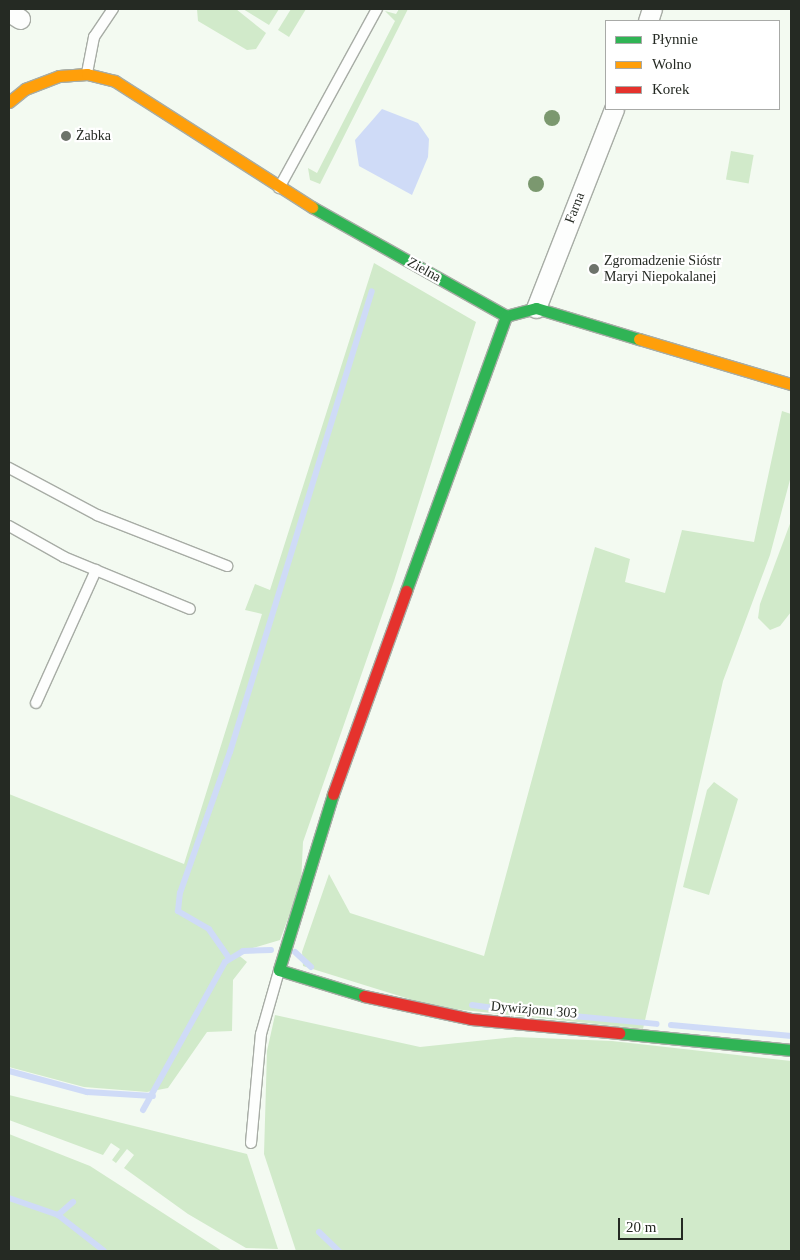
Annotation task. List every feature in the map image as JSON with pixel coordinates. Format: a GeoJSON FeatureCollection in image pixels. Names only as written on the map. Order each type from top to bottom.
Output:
{"type":"FeatureCollection","features":[{"type":"Feature","properties":{"kind":"street"},"geometry":{"type":"LineString","coordinates":[[9,102],[50,78],[87,74]]}},
{"type":"Feature","properties":{"kind":"street","name":"Zielna"},"geometry":{"type":"LineString","coordinates":[[87,74],[115,81],[278,188],[506,316]]}},
{"type":"Feature","properties":{"kind":"street","name":"Farna"},"geometry":{"type":"LineString","coordinates":[[536,308],[614,110]]}},
{"type":"Feature","properties":{"kind":"street"},"geometry":{"type":"LineString","coordinates":[[279,970],[313,865],[315,843],[506,316],[536,308],[791,384]]}},
{"type":"Feature","properties":{"kind":"street","name":"Dywizjonu 303"},"geometry":{"type":"LineString","coordinates":[[279,970],[364,996],[471,1019],[791,1050]]}},
{"type":"Feature","properties":{"kind":"lane"},"geometry":{"type":"LineString","coordinates":[[87,74],[94,37],[114,9]]}},
{"type":"Feature","properties":{"kind":"lane"},"geometry":{"type":"LineString","coordinates":[[278,188],[378,9]]}},
{"type":"Feature","properties":{"kind":"lane"},"geometry":{"type":"LineString","coordinates":[[9,468],[97,514],[227,566]]}},
{"type":"Feature","properties":{"kind":"lane"},"geometry":{"type":"LineString","coordinates":[[9,526],[96,570],[190,609]]}},
{"type":"Feature","properties":{"kind":"lane"},"geometry":{"type":"LineString","coordinates":[[36,703],[96,570]]}},
{"type":"Feature","properties":{"kind":"lane"},"geometry":{"type":"LineString","coordinates":[[251,1143],[261,1034],[279,970]]}},
{"type":"Feature","properties":{"kind":"green space"},"geometry":{"type":"Polygon","coordinates":[[[197,9],[236,9],[266,33],[256,49],[247,50],[198,21],[197,9]]]}},
{"type":"Feature","properties":{"kind":"green space"},"geometry":{"type":"Polygon","coordinates":[[[243,9],[279,9],[269,25],[243,9]]]}},
{"type":"Feature","properties":{"kind":"green space"},"geometry":{"type":"Polygon","coordinates":[[[291,9],[306,9],[289,37],[278,30],[291,9]]]}},
{"type":"Feature","properties":{"kind":"green space"},"geometry":{"type":"Polygon","coordinates":[[[399,9],[408,9],[320,184],[310,180],[308,168],[317,173],[395,21],[385,11],[396,14],[399,9]]]}},
{"type":"Feature","properties":{"kind":"green space"},"geometry":{"type":"Polygon","coordinates":[[[731,151],[754,155],[749,184],[726,180],[731,151]]]}},
{"type":"Feature","properties":{"kind":"green space"},"geometry":{"type":"Polygon","coordinates":[[[374,263],[476,322],[394,581],[303,842],[301,884],[280,940],[236,953],[247,962],[233,980],[232,1031],[207,1032],[168,1088],[147,1092],[84,1087],[9,1067],[9,794],[184,864],[262,614],[245,610],[255,584],[270,590],[374,263]]]}},
{"type":"Feature","properties":{"kind":"green space"},"geometry":{"type":"Polygon","coordinates":[[[782,411],[791,414],[791,476],[770,555],[723,681],[643,1029],[435,1007],[303,966],[302,952],[329,874],[350,913],[484,956],[595,547],[630,559],[625,582],[665,593],[682,530],[754,542],[782,411]]]}},
{"type":"Feature","properties":{"kind":"green space"},"geometry":{"type":"Polygon","coordinates":[[[791,521],[791,612],[780,626],[770,630],[758,618],[760,604],[791,521]]]}},
{"type":"Feature","properties":{"kind":"green space"},"geometry":{"type":"Polygon","coordinates":[[[714,782],[738,799],[709,895],[683,887],[707,790],[714,782]]]}},
{"type":"Feature","properties":{"kind":"green space"},"geometry":{"type":"Polygon","coordinates":[[[275,1015],[420,1047],[515,1037],[612,1041],[791,1061],[791,1251],[296,1251],[264,1154],[267,1051],[275,1015]]]}},
{"type":"Feature","properties":{"kind":"green space"},"geometry":{"type":"Polygon","coordinates":[[[9,1095],[247,1154],[278,1249],[246,1248],[188,1214],[124,1168],[134,1155],[127,1149],[116,1163],[112,1160],[120,1149],[111,1143],[103,1155],[9,1120],[9,1095]]]}},
{"type":"Feature","properties":{"kind":"green space"},"geometry":{"type":"Polygon","coordinates":[[[9,1134],[90,1166],[222,1251],[9,1251],[9,1134]]]}},
{"type":"Feature","properties":{"kind":"water"},"geometry":{"type":"Polygon","coordinates":[[[382,109],[418,123],[429,139],[428,157],[412,195],[359,166],[355,140],[382,109]]]}},
{"type":"Feature","properties":{"kind":"waterway"},"geometry":{"type":"LineString","coordinates":[[229,958],[209,929],[178,911],[180,893],[230,752],[372,291]]}},
{"type":"Feature","properties":{"kind":"waterway"},"geometry":{"type":"LineString","coordinates":[[143,1110],[225,962],[243,951],[271,950]]}},
{"type":"Feature","properties":{"kind":"waterway"},"geometry":{"type":"LineString","coordinates":[[295,952],[311,967]]}},
{"type":"Feature","properties":{"kind":"waterway"},"geometry":{"type":"LineString","coordinates":[[472,1005],[499,1009]]}},
{"type":"Feature","properties":{"kind":"waterway"},"geometry":{"type":"LineString","coordinates":[[552,1014],[657,1024]]}},
{"type":"Feature","properties":{"kind":"waterway"},"geometry":{"type":"LineString","coordinates":[[671,1025],[791,1036]]}},
{"type":"Feature","properties":{"kind":"waterway"},"geometry":{"type":"LineString","coordinates":[[9,1071],[87,1092],[153,1096]]}},
{"type":"Feature","properties":{"kind":"waterway"},"geometry":{"type":"LineString","coordinates":[[9,1198],[58,1215],[104,1251]]}},
{"type":"Feature","properties":{"kind":"waterway"},"geometry":{"type":"LineString","coordinates":[[58,1215],[73,1202]]}},
{"type":"Feature","properties":{"kind":"waterway"},"geometry":{"type":"LineString","coordinates":[[319,1232],[339,1251]]}},
{"type":"Feature","properties":{"kind":"traffic: fast"},"geometry":{"type":"LineString","coordinates":[[312,207],[506,316],[536,308],[639,339]]}},
{"type":"Feature","properties":{"kind":"traffic: fast"},"geometry":{"type":"LineString","coordinates":[[406,591],[506,316]]}},
{"type":"Feature","properties":{"kind":"traffic: fast"},"geometry":{"type":"LineString","coordinates":[[333,794],[279,970],[364,996]]}},
{"type":"Feature","properties":{"kind":"traffic: fast"},"geometry":{"type":"LineString","coordinates":[[619,1033],[791,1050]]}},
{"type":"Feature","properties":{"kind":"traffic: slow"},"geometry":{"type":"LineString","coordinates":[[9,102],[25,89],[59,76],[87,74],[115,81],[312,207]]}},
{"type":"Feature","properties":{"kind":"traffic: slow"},"geometry":{"type":"LineString","coordinates":[[639,339],[791,384]]}},
{"type":"Feature","properties":{"kind":"traffic: jam"},"geometry":{"type":"LineString","coordinates":[[333,794],[406,591]]}},
{"type":"Feature","properties":{"kind":"traffic: jam"},"geometry":{"type":"LineString","coordinates":[[364,996],[471,1019],[619,1033]]}},
{"type":"Feature","properties":{"kind":"place","name":"Żabka"},"geometry":{"type":"Point","coordinates":[66,136]}},
{"type":"Feature","properties":{"kind":"place","name":"Zgromadzenie Sióstr Maryi Niepokalanej"},"geometry":{"type":"Point","coordinates":[594,269]}}]}
